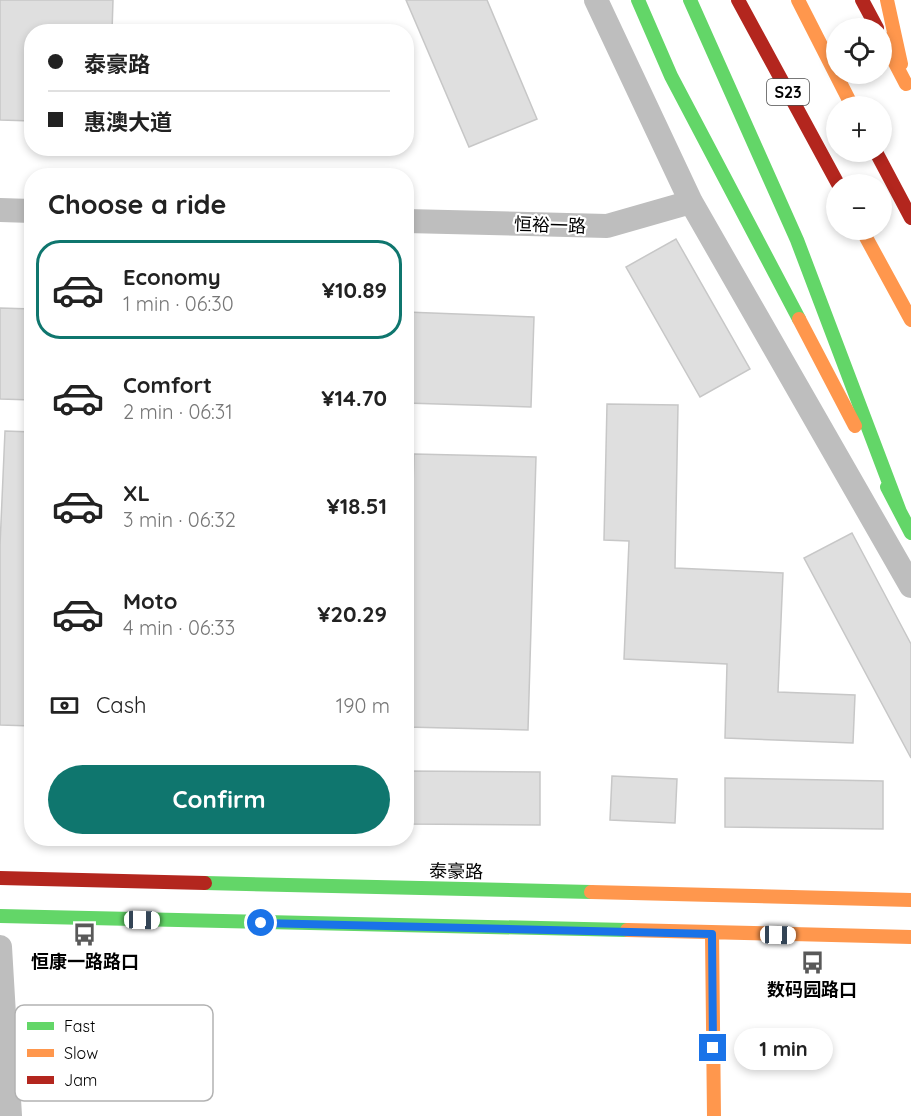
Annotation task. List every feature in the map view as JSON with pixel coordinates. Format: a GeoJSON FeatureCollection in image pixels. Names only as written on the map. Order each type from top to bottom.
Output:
{"type":"FeatureCollection","features":[{"type":"Feature","properties":{"kind":"main road"},"geometry":{"type":"LineString","coordinates":[[638,0],[671,76],[911,533]]}},
{"type":"Feature","properties":{"kind":"main road"},"geometry":{"type":"LineString","coordinates":[[690,0],[797,240],[900,512]]}},
{"type":"Feature","properties":{"kind":"main road","name":"S23"},"geometry":{"type":"LineString","coordinates":[[738,0],[833,174]]}},
{"type":"Feature","properties":{"kind":"main road","name":"S23"},"geometry":{"type":"LineString","coordinates":[[798,0],[847,96]]}},
{"type":"Feature","properties":{"kind":"main road"},"geometry":{"type":"LineString","coordinates":[[862,0],[872,18]]}},
{"type":"Feature","properties":{"kind":"main road"},"geometry":{"type":"LineString","coordinates":[[887,0],[909,89]]}},
{"type":"Feature","properties":{"kind":"main road"},"geometry":{"type":"LineString","coordinates":[[892,57],[909,89]]}},
{"type":"Feature","properties":{"kind":"main road"},"geometry":{"type":"LineString","coordinates":[[881,162],[911,218]]}},
{"type":"Feature","properties":{"kind":"main road"},"geometry":{"type":"LineString","coordinates":[[867,240],[911,320]]}},
{"type":"Feature","properties":{"kind":"main road","name":"泰豪路"},"geometry":{"type":"LineString","coordinates":[[0,878],[911,900]]}},
{"type":"Feature","properties":{"kind":"main road"},"geometry":{"type":"LineString","coordinates":[[0,916],[911,937]]}},
{"type":"Feature","properties":{"kind":"main road"},"geometry":{"type":"LineString","coordinates":[[712,934],[714,1116]]}},
{"type":"Feature","properties":{"kind":"street"},"geometry":{"type":"LineString","coordinates":[[596,0],[691,202],[911,586]]}},
{"type":"Feature","properties":{"kind":"street","name":"恒裕一路"},"geometry":{"type":"LineString","coordinates":[[414,221],[607,226],[691,202]]}},
{"type":"Feature","properties":{"kind":"street"},"geometry":{"type":"LineString","coordinates":[[0,210],[24,211]]}},
{"type":"Feature","properties":{"kind":"street"},"geometry":{"type":"LineString","coordinates":[[0,947],[10,1116]]}},
{"type":"Feature","properties":{"kind":"building"},"geometry":{"type":"Polygon","coordinates":[[[0,0],[113,0],[112,24],[24,24],[24,121],[0,120],[0,0]]]}},
{"type":"Feature","properties":{"kind":"building"},"geometry":{"type":"Polygon","coordinates":[[[406,0],[487,0],[537,119],[469,147],[406,0]]]}},
{"type":"Feature","properties":{"kind":"building"},"geometry":{"type":"Polygon","coordinates":[[[676,239],[750,369],[700,397],[626,267],[676,239]]]}},
{"type":"Feature","properties":{"kind":"building"},"geometry":{"type":"Polygon","coordinates":[[[0,308],[24,309],[24,400],[0,399],[0,308]]]}},
{"type":"Feature","properties":{"kind":"building"},"geometry":{"type":"Polygon","coordinates":[[[414,312],[534,317],[531,407],[414,403],[414,312]]]}},
{"type":"Feature","properties":{"kind":"building"},"geometry":{"type":"Polygon","coordinates":[[[607,404],[678,405],[675,568],[783,573],[778,692],[855,695],[853,743],[725,738],[727,664],[624,659],[629,541],[604,540],[607,404]]]}},
{"type":"Feature","properties":{"kind":"building"},"geometry":{"type":"Polygon","coordinates":[[[5,431],[24,432],[24,726],[0,725],[0,545],[5,431]]]}},
{"type":"Feature","properties":{"kind":"building"},"geometry":{"type":"Polygon","coordinates":[[[414,454],[536,457],[528,730],[414,727],[414,454]]]}},
{"type":"Feature","properties":{"kind":"building"},"geometry":{"type":"Polygon","coordinates":[[[852,533],[911,644],[911,758],[804,558],[852,533]]]}},
{"type":"Feature","properties":{"kind":"building"},"geometry":{"type":"Polygon","coordinates":[[[414,771],[540,772],[540,825],[414,824],[414,771]]]}},
{"type":"Feature","properties":{"kind":"building"},"geometry":{"type":"Polygon","coordinates":[[[612,776],[677,779],[675,823],[610,820],[612,776]]]}},
{"type":"Feature","properties":{"kind":"building"},"geometry":{"type":"Polygon","coordinates":[[[725,778],[883,781],[883,829],[725,827],[725,778]]]}},
{"type":"Feature","properties":{"kind":"traffic: fast"},"geometry":{"type":"LineString","coordinates":[[638,0],[671,76],[799,319]]}},
{"type":"Feature","properties":{"kind":"traffic: fast"},"geometry":{"type":"LineString","coordinates":[[690,0],[797,240],[900,512]]}},
{"type":"Feature","properties":{"kind":"traffic: fast"},"geometry":{"type":"LineString","coordinates":[[887,487],[911,533]]}},
{"type":"Feature","properties":{"kind":"traffic: fast"},"geometry":{"type":"LineString","coordinates":[[205,883],[591,892]]}},
{"type":"Feature","properties":{"kind":"traffic: fast"},"geometry":{"type":"LineString","coordinates":[[0,916],[627,930]]}},
{"type":"Feature","properties":{"kind":"traffic: slow"},"geometry":{"type":"LineString","coordinates":[[798,0],[847,96]]}},
{"type":"Feature","properties":{"kind":"traffic: slow"},"geometry":{"type":"LineString","coordinates":[[887,0],[901,64]]}},
{"type":"Feature","properties":{"kind":"traffic: slow"},"geometry":{"type":"LineString","coordinates":[[892,57],[906,84]]}},
{"type":"Feature","properties":{"kind":"traffic: slow"},"geometry":{"type":"LineString","coordinates":[[867,240],[911,320]]}},
{"type":"Feature","properties":{"kind":"traffic: slow"},"geometry":{"type":"LineString","coordinates":[[799,319],[855,426]]}},
{"type":"Feature","properties":{"kind":"traffic: slow"},"geometry":{"type":"LineString","coordinates":[[591,892],[911,900]]}},
{"type":"Feature","properties":{"kind":"traffic: slow"},"geometry":{"type":"LineString","coordinates":[[627,930],[911,937]]}},
{"type":"Feature","properties":{"kind":"traffic: slow"},"geometry":{"type":"LineString","coordinates":[[712,934],[714,1116]]}},
{"type":"Feature","properties":{"kind":"traffic: jam"},"geometry":{"type":"LineString","coordinates":[[738,0],[833,174]]}},
{"type":"Feature","properties":{"kind":"traffic: jam"},"geometry":{"type":"LineString","coordinates":[[862,0],[872,18]]}},
{"type":"Feature","properties":{"kind":"traffic: jam"},"geometry":{"type":"LineString","coordinates":[[881,162],[911,218]]}},
{"type":"Feature","properties":{"kind":"traffic: jam"},"geometry":{"type":"LineString","coordinates":[[0,878],[205,883]]}},
{"type":"Feature","properties":{"kind":"place","name":"恒康一路路口"},"geometry":{"type":"Point","coordinates":[85,935]}},
{"type":"Feature","properties":{"kind":"place","name":"数码园路口"},"geometry":{"type":"Point","coordinates":[812,963]}},
{"type":"Feature","properties":{"kind":"route"},"geometry":{"type":"LineString","coordinates":[[261,923],[712,934],[713,1048]]}}]}
